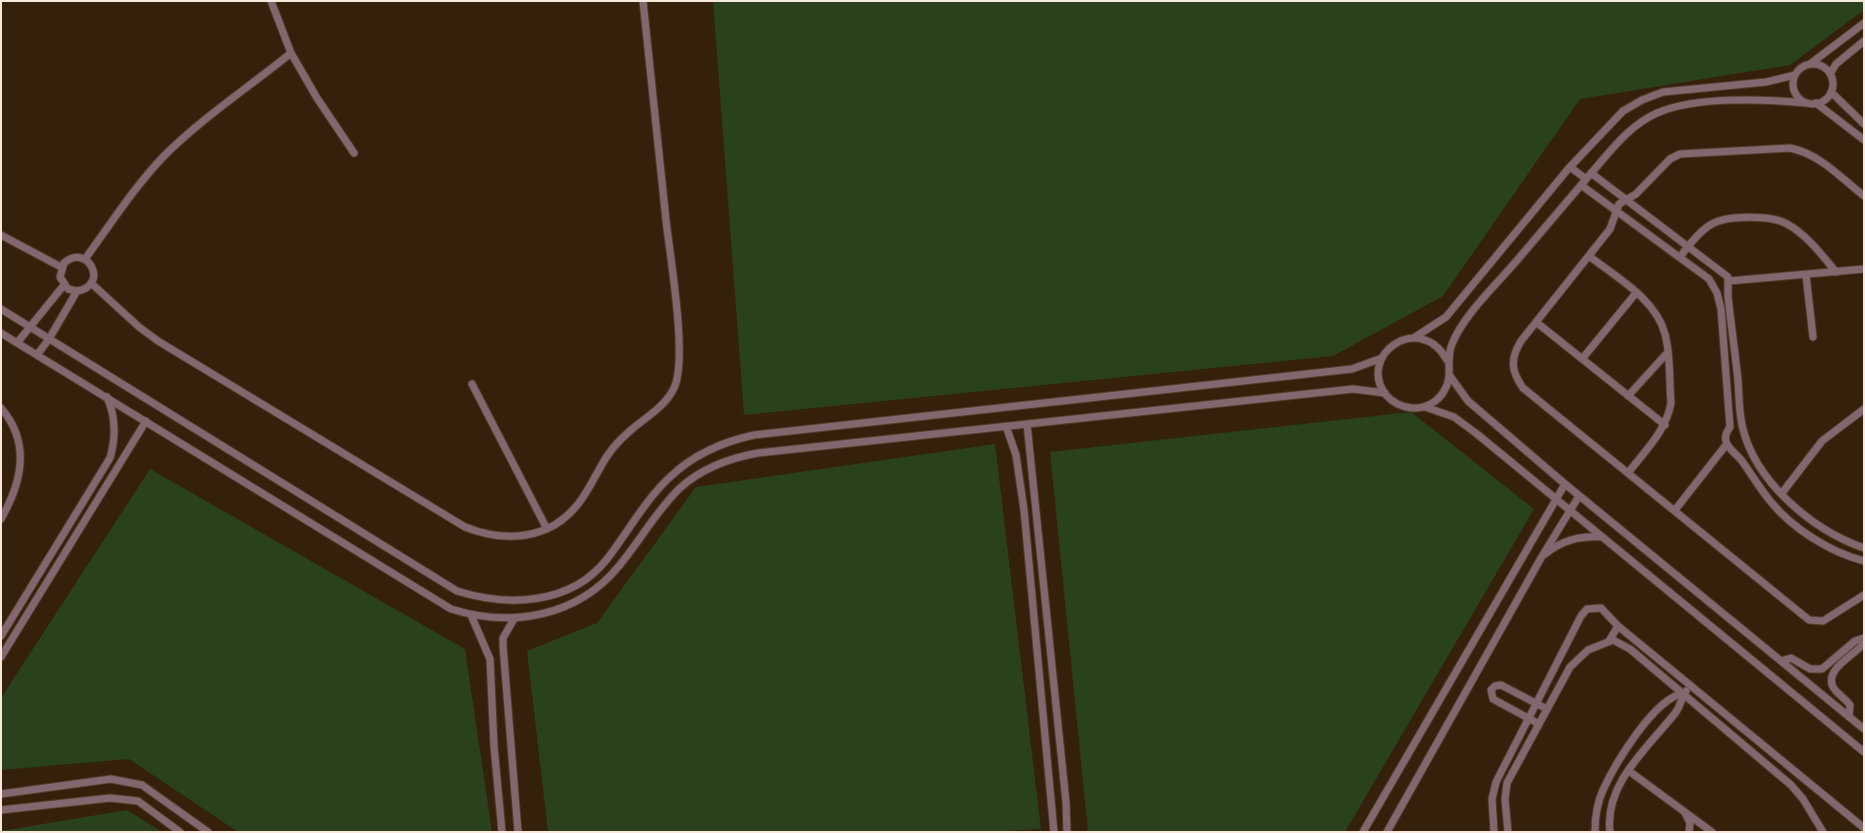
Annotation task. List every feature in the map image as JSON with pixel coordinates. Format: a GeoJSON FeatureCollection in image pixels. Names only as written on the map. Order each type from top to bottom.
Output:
{"type":"FeatureCollection","features":[{"type":"Feature","properties":{"kind":"street"},"geometry":{"type":"LineString","coordinates":[[271,1],[292,53],[317,98],[354,153]]}},
{"type":"Feature","properties":{"kind":"street"},"geometry":{"type":"LineString","coordinates":[[91,283],[139,327],[158,341],[465,527],[482,534],[509,538],[547,529],[568,515],[577,506],[614,448],[629,431],[663,404],[674,388],[680,371],[677,325],[643,1]]}},
{"type":"Feature","properties":{"kind":"street"},"geometry":{"type":"LineString","coordinates":[[1807,103],[1799,98],[1794,90],[1795,76],[1801,68],[1810,64],[1864,23]]}},
{"type":"Feature","properties":{"kind":"street"},"geometry":{"type":"LineString","coordinates":[[1830,74],[1836,64],[1864,41]]}},
{"type":"Feature","properties":{"kind":"street"},"geometry":{"type":"LineString","coordinates":[[85,259],[163,157],[196,127],[292,53]]}},
{"type":"Feature","properties":{"kind":"street"},"geometry":{"type":"LineString","coordinates":[[1447,360],[1461,326],[1622,138],[1656,114],[1676,106],[1717,102],[1816,103],[1825,100],[1831,92],[1833,83],[1830,74],[1819,65],[1810,64]]}},
{"type":"Feature","properties":{"kind":"street"},"geometry":{"type":"LineString","coordinates":[[1,310],[457,591],[483,599],[511,602],[547,596],[564,590],[589,577],[606,561],[669,478],[701,454],[731,440],[754,435],[1352,370],[1382,358],[1396,343],[1415,337],[1446,317],[1570,167],[1607,126],[1623,112],[1642,100],[1663,92],[1685,88],[1766,82],[1795,76]]}},
{"type":"Feature","properties":{"kind":"street"},"geometry":{"type":"LineString","coordinates":[[1831,92],[1864,124]]}},
{"type":"Feature","properties":{"kind":"street"},"geometry":{"type":"LineString","coordinates":[[1816,103],[1864,140]]}},
{"type":"Feature","properties":{"kind":"street"},"geometry":{"type":"LineString","coordinates":[[1864,196],[1815,156],[1805,151],[1790,148],[1680,154],[1670,159],[1636,194],[1619,204],[1610,229],[1514,352],[1512,365],[1515,377],[1523,388],[1810,620],[1816,623],[1823,621],[1864,595]]}},
{"type":"Feature","properties":{"kind":"street"},"geometry":{"type":"LineString","coordinates":[[1570,167],[1586,179],[1616,211],[1680,256],[1708,279],[1717,293],[1721,309],[1730,427],[1725,435],[1726,445],[1741,460],[1772,504],[1795,524],[1833,549],[1864,561]]}},
{"type":"Feature","properties":{"kind":"street"},"geometry":{"type":"LineString","coordinates":[[1586,179],[1626,199],[1725,274],[1729,281],[1728,296],[1742,425],[1750,450],[1770,481],[1812,522],[1864,548]]}},
{"type":"Feature","properties":{"kind":"street"},"geometry":{"type":"LineString","coordinates":[[1680,256],[1711,224],[1723,219],[1757,218],[1787,223],[1819,250],[1836,272]]}},
{"type":"Feature","properties":{"kind":"street"},"geometry":{"type":"LineString","coordinates":[[1,235],[61,267]]}},
{"type":"Feature","properties":{"kind":"street"},"geometry":{"type":"LineString","coordinates":[[1589,256],[1649,304],[1659,318],[1666,335],[1671,403],[1664,425],[1628,472]]}},
{"type":"Feature","properties":{"kind":"street"},"geometry":{"type":"LineString","coordinates":[[72,258],[85,259],[94,272],[91,283],[85,289],[77,291],[64,285],[60,277],[61,267],[72,258]]}},
{"type":"Feature","properties":{"kind":"street"},"geometry":{"type":"LineString","coordinates":[[1708,279],[1716,269]]}},
{"type":"Feature","properties":{"kind":"street"},"geometry":{"type":"LineString","coordinates":[[1729,281],[1864,269]]}},
{"type":"Feature","properties":{"kind":"street"},"geometry":{"type":"LineString","coordinates":[[1806,274],[1813,337]]}},
{"type":"Feature","properties":{"kind":"street"},"geometry":{"type":"LineString","coordinates":[[17,343],[64,285]]}},
{"type":"Feature","properties":{"kind":"street"},"geometry":{"type":"LineString","coordinates":[[37,355],[49,339],[77,291]]}},
{"type":"Feature","properties":{"kind":"street"},"geometry":{"type":"LineString","coordinates":[[1582,359],[1636,293]]}},
{"type":"Feature","properties":{"kind":"street"},"geometry":{"type":"LineString","coordinates":[[1536,322],[1664,425]]}},
{"type":"Feature","properties":{"kind":"street"},"geometry":{"type":"LineString","coordinates":[[1,333],[107,396],[451,609],[471,615],[514,619],[543,615],[562,608],[596,590],[619,567],[666,502],[698,474],[717,464],[758,452],[1352,389],[1385,393]]}},
{"type":"Feature","properties":{"kind":"street"},"geometry":{"type":"LineString","coordinates":[[1415,337],[1435,344],[1447,360],[1450,376],[1468,401],[1579,496],[1864,729]]}},
{"type":"Feature","properties":{"kind":"street"},"geometry":{"type":"LineString","coordinates":[[1628,396],[1668,352]]}},
{"type":"Feature","properties":{"kind":"street"},"geometry":{"type":"LineString","coordinates":[[1382,358],[1379,376],[1385,393],[1391,400],[1407,408],[1424,407],[1432,404],[1444,392],[1450,376]]}},
{"type":"Feature","properties":{"kind":"street"},"geometry":{"type":"LineString","coordinates":[[472,384],[547,529]]}},
{"type":"Feature","properties":{"kind":"street"},"geometry":{"type":"LineString","coordinates":[[1,636],[110,458],[115,426],[107,396]]}},
{"type":"Feature","properties":{"kind":"street"},"geometry":{"type":"LineString","coordinates":[[1424,407],[1454,417],[1864,752]]}},
{"type":"Feature","properties":{"kind":"street"},"geometry":{"type":"LineString","coordinates":[[1,408],[20,441],[20,458],[14,493],[1,519]]}},
{"type":"Feature","properties":{"kind":"street"},"geometry":{"type":"LineString","coordinates":[[1782,493],[1822,441],[1840,425],[1864,409]]}},
{"type":"Feature","properties":{"kind":"street"},"geometry":{"type":"LineString","coordinates":[[1,656],[146,421]]}},
{"type":"Feature","properties":{"kind":"street"},"geometry":{"type":"LineString","coordinates":[[1027,424],[1066,802],[1067,832]]}},
{"type":"Feature","properties":{"kind":"street"},"geometry":{"type":"LineString","coordinates":[[1730,427],[1742,425]]}},
{"type":"Feature","properties":{"kind":"street"},"geometry":{"type":"LineString","coordinates":[[1006,426],[1016,455],[1024,510],[1054,832]]}},
{"type":"Feature","properties":{"kind":"street"},"geometry":{"type":"LineString","coordinates":[[1674,510],[1726,445]]}},
{"type":"Feature","properties":{"kind":"street"},"geometry":{"type":"LineString","coordinates":[[1363,832],[1555,498],[1565,484]]}},
{"type":"Feature","properties":{"kind":"street"},"geometry":{"type":"LineString","coordinates":[[1387,832],[1541,558],[1579,496]]}},
{"type":"Feature","properties":{"kind":"street"},"geometry":{"type":"LineString","coordinates":[[1541,558],[1563,542],[1589,536],[1602,537]]}},
{"type":"Feature","properties":{"kind":"street"},"geometry":{"type":"LineString","coordinates":[[1494,832],[1492,800],[1496,782],[1584,612],[1592,607],[1601,608],[1618,626],[1864,828]]}},
{"type":"Feature","properties":{"kind":"street"},"geometry":{"type":"LineString","coordinates":[[471,615],[490,659],[494,746],[502,832]]}},
{"type":"Feature","properties":{"kind":"street"},"geometry":{"type":"LineString","coordinates":[[514,619],[503,638],[503,646],[518,832]]}},
{"type":"Feature","properties":{"kind":"street"},"geometry":{"type":"LineString","coordinates":[[1609,641],[1618,626]]}},
{"type":"Feature","properties":{"kind":"street"},"geometry":{"type":"LineString","coordinates":[[1781,661],[1791,658],[1810,669],[1822,669],[1855,641],[1864,638]]}},
{"type":"Feature","properties":{"kind":"street"},"geometry":{"type":"LineString","coordinates":[[1508,832],[1505,799],[1508,783],[1539,724],[1575,660],[1588,650],[1609,641],[1619,642],[1630,649],[1796,790],[1823,832]]}},
{"type":"Feature","properties":{"kind":"street"},"geometry":{"type":"LineString","coordinates":[[1849,717],[1850,705],[1835,689],[1832,678],[1835,671],[1864,643]]}},
{"type":"Feature","properties":{"kind":"street"},"geometry":{"type":"LineString","coordinates":[[1539,724],[1492,699],[1491,693],[1493,688],[1501,685],[1547,709]]}},
{"type":"Feature","properties":{"kind":"street"},"geometry":{"type":"LineString","coordinates":[[1610,832],[1609,815],[1612,800],[1628,771],[1675,713],[1690,685]]}},
{"type":"Feature","properties":{"kind":"street"},"geometry":{"type":"LineString","coordinates":[[1595,832],[1596,815],[1601,797],[1621,758],[1660,707],[1669,698],[1684,694]]}},
{"type":"Feature","properties":{"kind":"street"},"geometry":{"type":"LineString","coordinates":[[1736,738],[1743,729]]}},
{"type":"Feature","properties":{"kind":"street"},"geometry":{"type":"LineString","coordinates":[[1628,771],[1712,832]]}},
{"type":"Feature","properties":{"kind":"street"},"geometry":{"type":"LineString","coordinates":[[1,794],[111,779],[142,784],[208,832]]}},
{"type":"Feature","properties":{"kind":"street"},"geometry":{"type":"LineString","coordinates":[[1,810],[110,798],[138,801],[180,832]]}},
{"type":"Feature","properties":{"kind":"street"},"geometry":{"type":"LineString","coordinates":[[1684,812],[1690,823],[1689,832]]}},
{"type":"Feature","properties":{"kind":"green space"},"geometry":{"type":"Polygon","coordinates":[[[713,1],[1864,1],[1864,10],[1790,65],[1580,99],[1443,296],[1333,356],[744,415],[713,1]]]}},
{"type":"Feature","properties":{"kind":"green space"},"geometry":{"type":"Polygon","coordinates":[[[1411,412],[1534,509],[1345,832],[1088,832],[1050,452],[1411,412]]]}},
{"type":"Feature","properties":{"kind":"green space"},"geometry":{"type":"Polygon","coordinates":[[[995,444],[1041,829],[986,832],[548,832],[527,651],[597,623],[696,487],[995,444]]]}},
{"type":"Feature","properties":{"kind":"green space"},"geometry":{"type":"Polygon","coordinates":[[[150,469],[465,649],[492,832],[238,832],[129,759],[1,770],[1,698],[150,469]]]}},
{"type":"Feature","properties":{"kind":"green space"},"geometry":{"type":"Polygon","coordinates":[[[127,810],[162,832],[1,832],[1,831],[127,810]]]}}]}
